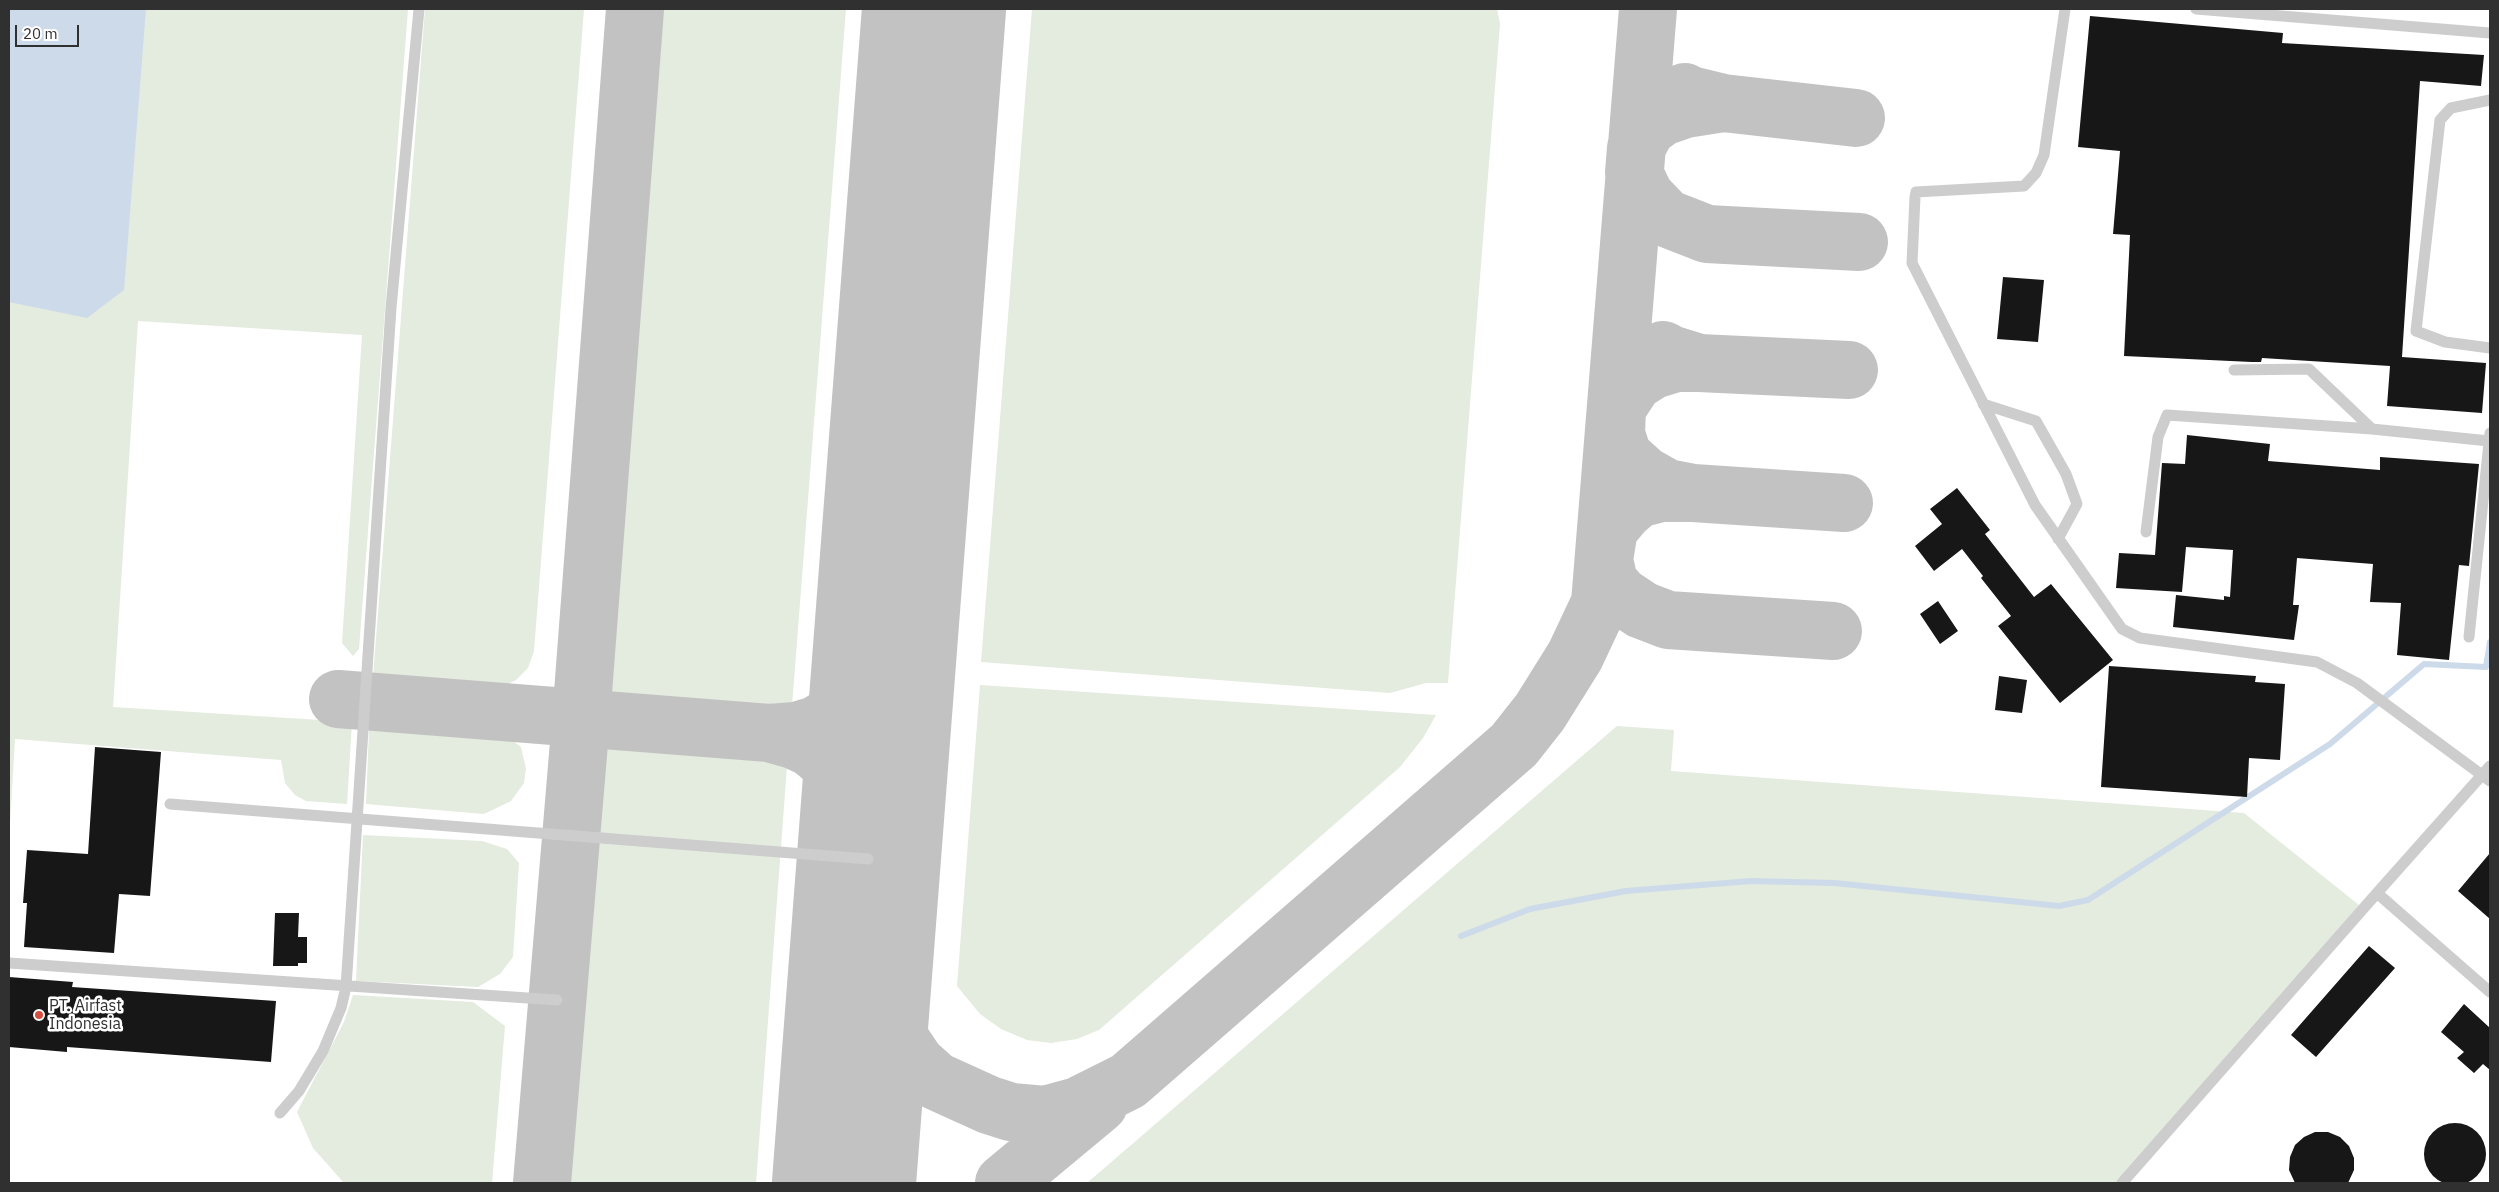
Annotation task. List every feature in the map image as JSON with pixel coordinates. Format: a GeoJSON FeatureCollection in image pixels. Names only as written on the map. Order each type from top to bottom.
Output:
{"type":"FeatureCollection","features":[{"type":"Feature","properties":{"kind":"lane"},"geometry":{"type":"LineString","coordinates":[[280,1113],[298,1091],[323,1051],[341,1008],[346,988],[391,308],[419,9]]}},
{"type":"Feature","properties":{"kind":"lane"},"geometry":{"type":"LineString","coordinates":[[2065,9],[2044,155],[2036,173],[2024,186],[1916,192],[1915,197],[1912,263],[2034,505],[2122,629],[2140,638],[2318,662],[2357,683],[2488,773],[2377,893],[2122,1183]]}},
{"type":"Feature","properties":{"kind":"lane"},"geometry":{"type":"LineString","coordinates":[[2196,9],[2490,33]]}},
{"type":"Feature","properties":{"kind":"lane"},"geometry":{"type":"LineString","coordinates":[[2490,100],[2450,108],[2440,120],[2416,331],[2445,342],[2490,348]]}},
{"type":"Feature","properties":{"kind":"lane"},"geometry":{"type":"LineString","coordinates":[[2234,370],[2309,369],[2372,429]]}},
{"type":"Feature","properties":{"kind":"lane"},"geometry":{"type":"LineString","coordinates":[[1983,404],[2036,422],[2066,474],[2077,504],[2058,539]]}},
{"type":"Feature","properties":{"kind":"lane"},"geometry":{"type":"LineString","coordinates":[[2146,532],[2158,437],[2167,415],[2490,437],[2469,637]]}},
{"type":"Feature","properties":{"kind":"lane"},"geometry":{"type":"LineString","coordinates":[[170,804],[868,859]]}},
{"type":"Feature","properties":{"kind":"lane"},"geometry":{"type":"LineString","coordinates":[[2377,893],[2490,992]]}},
{"type":"Feature","properties":{"kind":"lane"},"geometry":{"type":"LineString","coordinates":[[9,963],[346,988],[558,1000]]}},
{"type":"Feature","properties":{"kind":"shaded area"},"geometry":{"type":"Polygon","coordinates":[[[9,9],[408,9],[359,649],[353,656],[342,643],[362,335],[138,321],[113,707],[352,722],[347,804],[306,801],[295,795],[285,783],[281,760],[15,739],[9,841],[9,9]]]}},
{"type":"Feature","properties":{"kind":"shaded area"},"geometry":{"type":"Polygon","coordinates":[[[425,9],[584,9],[534,651],[528,668],[516,680],[504,686],[373,677],[425,9]]]}},
{"type":"Feature","properties":{"kind":"shaded area"},"geometry":{"type":"Polygon","coordinates":[[[635,9],[846,9],[790,732],[770,734],[789,739],[756,1183],[542,1183],[581,719],[635,9]]]}},
{"type":"Feature","properties":{"kind":"shaded area"},"geometry":{"type":"Polygon","coordinates":[[[1032,9],[1497,9],[1500,24],[1448,683],[1426,683],[1390,693],[981,662],[1032,9]]]}},
{"type":"Feature","properties":{"kind":"shaded area"},"geometry":{"type":"Polygon","coordinates":[[[980,685],[1436,715],[1423,738],[1400,767],[1099,1030],[1077,1039],[1051,1043],[1027,1040],[1001,1029],[980,1014],[957,986],[980,685]]]}},
{"type":"Feature","properties":{"kind":"shaded area"},"geometry":{"type":"Polygon","coordinates":[[[1617,726],[1674,730],[1671,771],[2244,813],[2359,905],[2123,1183],[1087,1183],[1617,726]]]}},
{"type":"Feature","properties":{"kind":"shaded area"},"geometry":{"type":"Polygon","coordinates":[[[369,730],[509,738],[521,747],[526,769],[524,783],[511,801],[484,814],[366,804],[369,730]]]}},
{"type":"Feature","properties":{"kind":"shaded area"},"geometry":{"type":"Polygon","coordinates":[[[363,835],[482,841],[507,849],[519,863],[513,957],[500,974],[478,987],[356,981],[363,835]]]}},
{"type":"Feature","properties":{"kind":"shaded area"},"geometry":{"type":"Polygon","coordinates":[[[353,995],[473,1002],[505,1026],[492,1183],[344,1183],[313,1148],[297,1112],[344,1022],[353,995]]]}},
{"type":"Feature","properties":{"kind":"water"},"geometry":{"type":"Polygon","coordinates":[[[9,9],[146,9],[124,290],[87,318],[9,302],[9,9]]]}},
{"type":"Feature","properties":{"kind":"building"},"geometry":{"type":"Polygon","coordinates":[[[2090,16],[2283,33],[2282,43],[2484,55],[2481,86],[2420,81],[2402,357],[2486,363],[2482,413],[2387,406],[2390,366],[2262,358],[2261,362],[2252,362],[2124,356],[2130,235],[2113,234],[2120,151],[2078,147],[2090,16]]]}},
{"type":"Feature","properties":{"kind":"building"},"geometry":{"type":"Polygon","coordinates":[[[2003,277],[2044,280],[2038,342],[1997,339],[2003,277]]]}},
{"type":"Feature","properties":{"kind":"building"},"geometry":{"type":"Polygon","coordinates":[[[2187,435],[2270,444],[2268,461],[2380,470],[2380,457],[2479,464],[2469,566],[2459,565],[2449,660],[2397,655],[2401,603],[2370,602],[2373,564],[2297,558],[2293,605],[2299,605],[2294,640],[2173,627],[2176,595],[2224,600],[2224,596],[2230,597],[2233,550],[2186,547],[2182,592],[2116,588],[2119,553],[2155,555],[2162,463],[2185,464],[2187,435]]]}},
{"type":"Feature","properties":{"kind":"building"},"geometry":{"type":"Polygon","coordinates":[[[1957,488],[1990,530],[1985,534],[2034,597],[2051,584],[2113,660],[2060,703],[1998,626],[2011,616],[1981,578],[1983,576],[1962,549],[1934,571],[1915,546],[1942,524],[1930,509],[1957,488]]]}},
{"type":"Feature","properties":{"kind":"building"},"geometry":{"type":"Polygon","coordinates":[[[1938,601],[1958,631],[1940,644],[1920,614],[1938,601]]]}},
{"type":"Feature","properties":{"kind":"building"},"geometry":{"type":"Polygon","coordinates":[[[2109,666],[2256,676],[2255,682],[2285,684],[2280,760],[2249,758],[2247,797],[2101,787],[2109,666]]]}},
{"type":"Feature","properties":{"kind":"building"},"geometry":{"type":"Polygon","coordinates":[[[1999,676],[2027,680],[2022,713],[1995,710],[1999,676]]]}},
{"type":"Feature","properties":{"kind":"building"},"geometry":{"type":"Polygon","coordinates":[[[95,747],[161,752],[150,896],[119,894],[114,953],[24,947],[27,903],[23,903],[27,850],[88,854],[95,747]]]}},
{"type":"Feature","properties":{"kind":"building"},"geometry":{"type":"Polygon","coordinates":[[[2490,853],[2490,919],[2458,891],[2490,853]]]}},
{"type":"Feature","properties":{"kind":"building"},"geometry":{"type":"Polygon","coordinates":[[[275,913],[299,913],[298,937],[307,937],[307,963],[298,963],[298,966],[273,966],[275,913]]]}},
{"type":"Feature","properties":{"kind":"building"},"geometry":{"type":"Polygon","coordinates":[[[2369,946],[2395,968],[2316,1057],[2291,1035],[2369,946]]]}},
{"type":"Feature","properties":{"kind":"building"},"geometry":{"type":"Polygon","coordinates":[[[9,977],[73,982],[72,987],[276,1001],[271,1062],[67,1047],[67,1052],[9,1047],[9,977]]]}},
{"type":"Feature","properties":{"kind":"building"},"geometry":{"type":"Polygon","coordinates":[[[2464,1004],[2490,1028],[2490,1070],[2483,1064],[2474,1073],[2457,1058],[2464,1052],[2441,1032],[2464,1004]]]}},
{"type":"Feature","properties":{"kind":"building"},"geometry":{"type":"Polygon","coordinates":[[[2455,1123],[2472,1128],[2477,1132],[2481,1137],[2486,1154],[2481,1171],[2477,1176],[2472,1180],[2455,1185],[2438,1180],[2433,1176],[2429,1171],[2424,1154],[2429,1137],[2433,1132],[2438,1128],[2455,1123]]]}},
{"type":"Feature","properties":{"kind":"building"},"geometry":{"type":"Polygon","coordinates":[[[2315,1132],[2328,1132],[2340,1137],[2349,1146],[2354,1158],[2354,1170],[2348,1183],[2295,1183],[2289,1170],[2290,1157],[2295,1145],[2304,1137],[2315,1132]]]}},
{"type":"Feature","properties":{"kind":"waterway"},"geometry":{"type":"LineString","coordinates":[[1461,936],[1530,909],[1626,891],[1751,881],[1834,883],[2059,906],[2088,900],[2330,744],[2424,664],[2486,667],[2490,642]]}},
{"type":"Feature","properties":{"kind":"taxiway"},"geometry":{"type":"LineString","coordinates":[[542,1183],[581,719],[635,9]]}},
{"type":"Feature","properties":{"kind":"taxiway"},"geometry":{"type":"LineString","coordinates":[[864,911],[875,992],[883,1014],[916,1063],[936,1081],[989,1105],[1011,1112],[1045,1115],[1078,1106],[1128,1081],[1514,745],[1540,712],[1575,656],[1600,603],[1648,9]]}},
{"type":"Feature","properties":{"kind":"taxiway"},"geometry":{"type":"LineString","coordinates":[[1685,92],[1723,103],[1856,118]]}},
{"type":"Feature","properties":{"kind":"taxiway"},"geometry":{"type":"LineString","coordinates":[[1723,103],[1685,109],[1662,117],[1647,128],[1636,148],[1634,173],[1645,196],[1666,218],[1707,234],[1859,242]]}},
{"type":"Feature","properties":{"kind":"taxiway"},"geometry":{"type":"LineString","coordinates":[[1663,350],[1699,363],[1849,370]]}},
{"type":"Feature","properties":{"kind":"taxiway"},"geometry":{"type":"LineString","coordinates":[[1699,363],[1676,363],[1653,370],[1634,382],[1617,408],[1616,434],[1623,456],[1644,475],[1667,488],[1693,493],[1844,503]]}},
{"type":"Feature","properties":{"kind":"taxiway"},"geometry":{"type":"LineString","coordinates":[[1693,493],[1661,493],[1638,499],[1624,511],[1609,529],[1604,560],[1609,582],[1621,596],[1642,610],[1668,620],[1833,631]]}},
{"type":"Feature","properties":{"kind":"taxiway"},"geometry":{"type":"LineString","coordinates":[[869,843],[860,803],[841,773],[811,748],[794,740],[769,733],[796,731],[816,725],[839,711],[857,696],[884,655]]}},
{"type":"Feature","properties":{"kind":"taxiway"},"geometry":{"type":"LineString","coordinates":[[338,699],[769,733]]}},
{"type":"Feature","properties":{"kind":"taxiway"},"geometry":{"type":"LineString","coordinates":[[1004,1183],[1099,1104]]}},
{"type":"Feature","properties":{"kind":"runway"},"geometry":{"type":"LineString","coordinates":[[844,1183],[934,9]]}},
{"type":"Feature","properties":{"kind":"place","name":"PT. Airfast Indonesia"},"geometry":{"type":"Point","coordinates":[39,1015]}}]}
